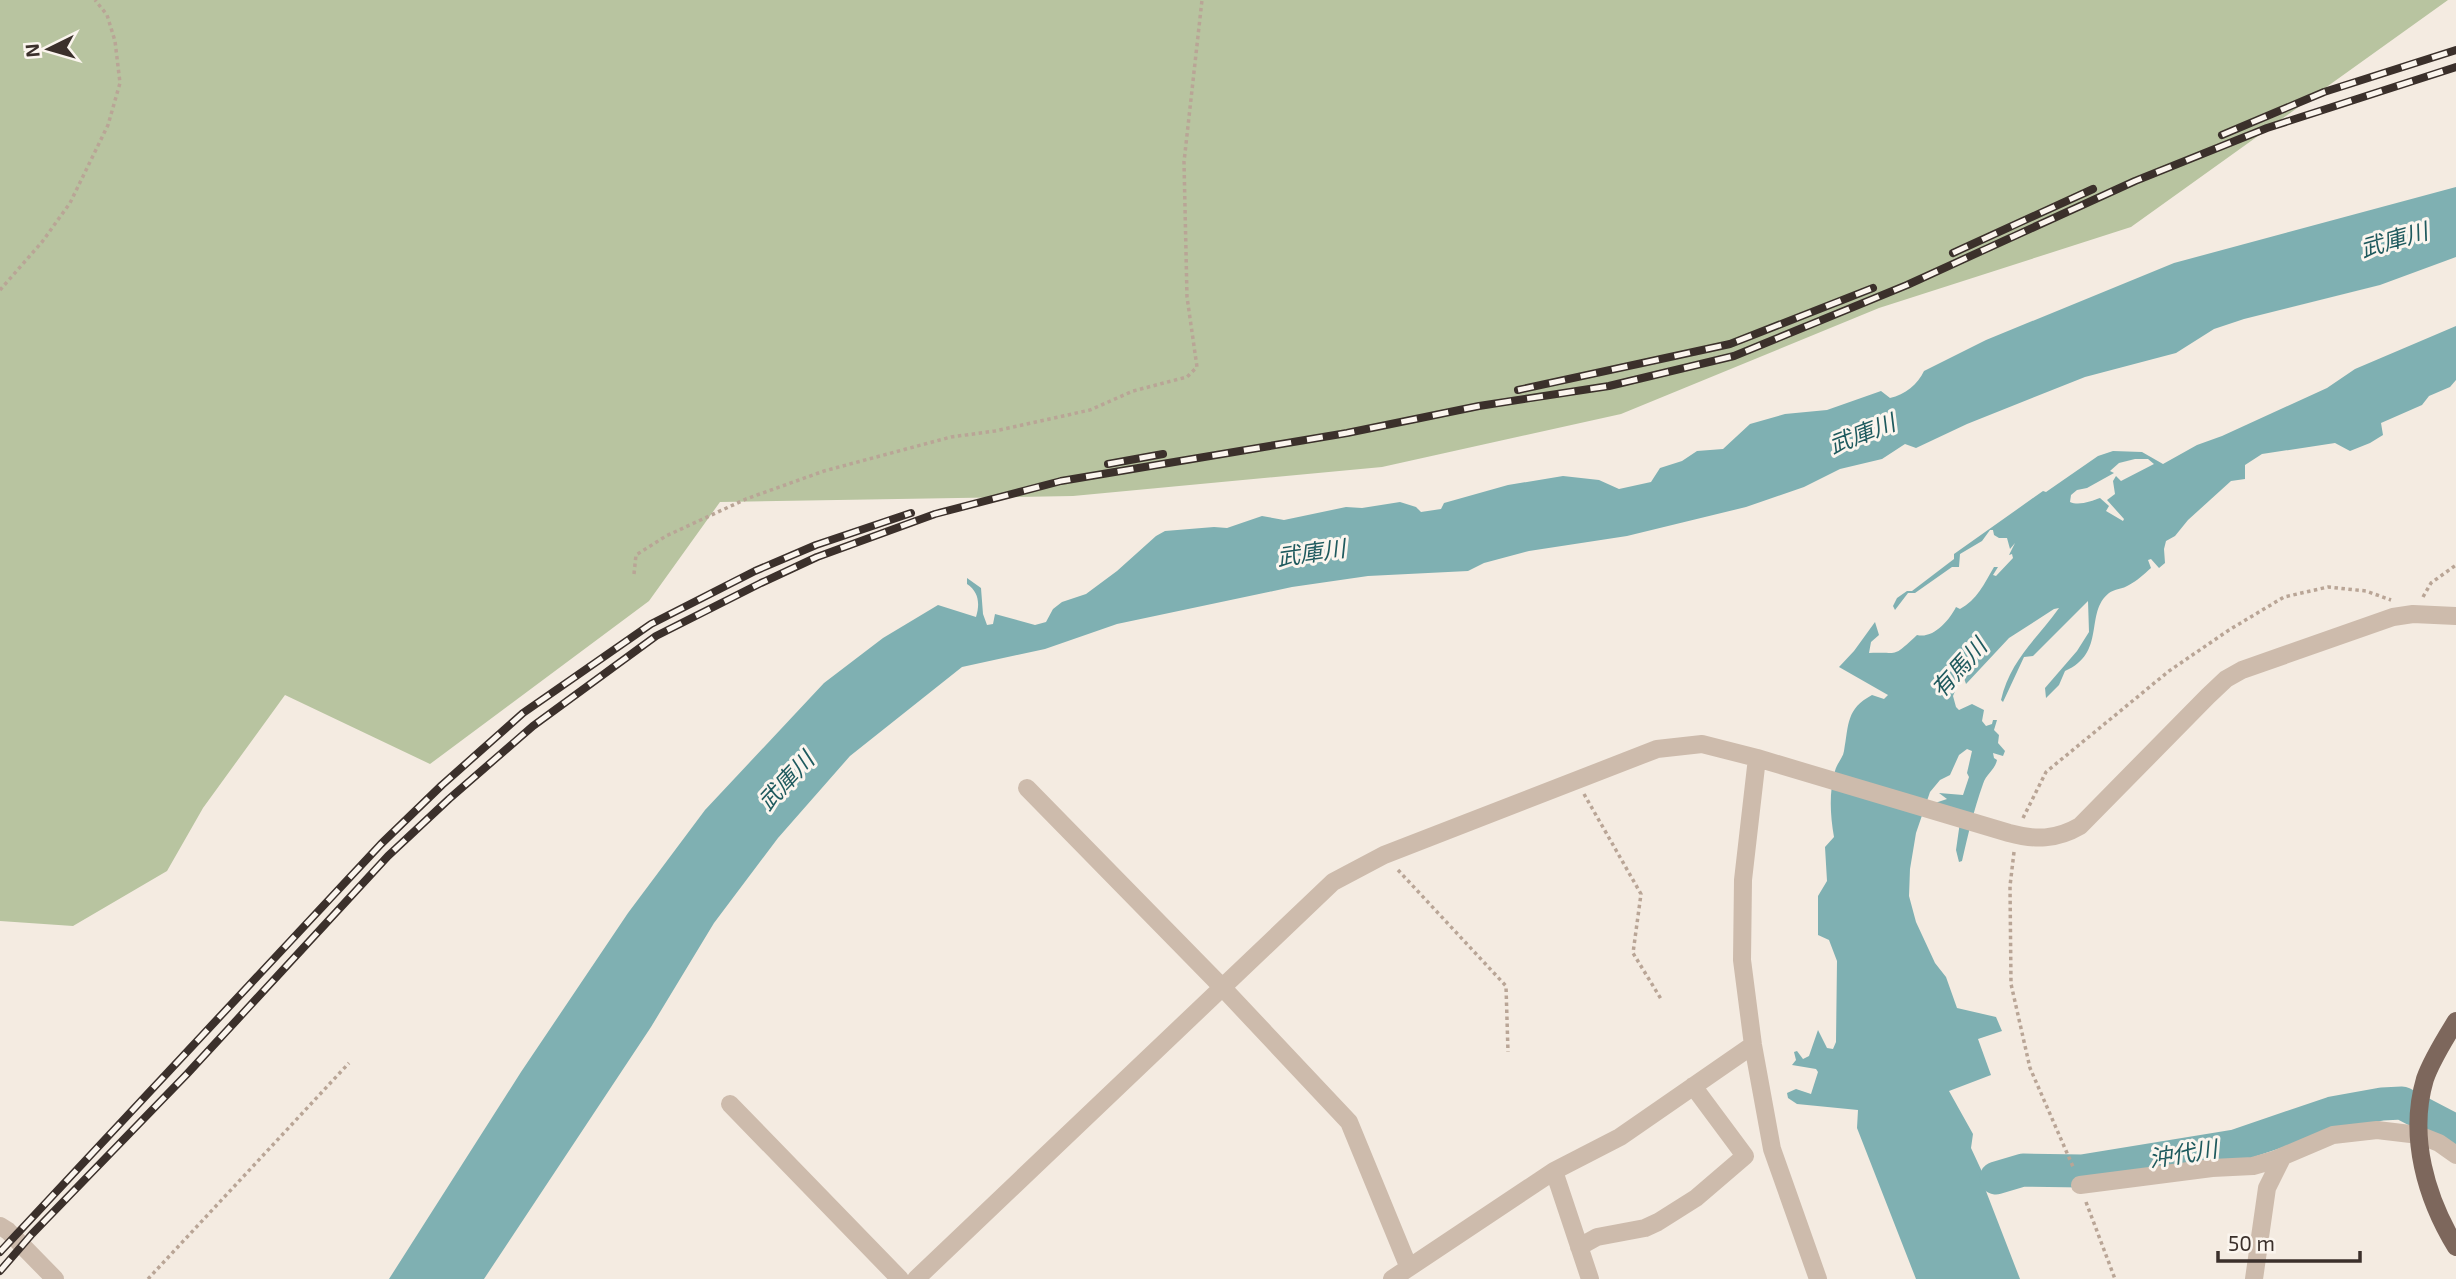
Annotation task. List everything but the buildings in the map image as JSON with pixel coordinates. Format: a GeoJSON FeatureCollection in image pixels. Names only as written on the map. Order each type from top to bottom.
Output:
{"type":"FeatureCollection","features":[{"type":"Feature","properties":{"kind":"main road"},"geometry":{"type":"LineString","coordinates":[[2456,1021],[2425,1080],[2419,1132],[2420,1152],[2428,1189],[2441,1223],[2456,1247]]}},
{"type":"Feature","properties":{"kind":"street"},"geometry":{"type":"LineString","coordinates":[[916,1279],[1333,882],[1384,855],[1657,749],[1702,744],[2009,834],[2040,839],[2068,833],[2080,827],[2226,679],[2242,670],[2363,626],[2413,614],[2456,616]]}},
{"type":"Feature","properties":{"kind":"street"},"geometry":{"type":"LineString","coordinates":[[1765,761],[1743,880],[1742,960],[1753,1045],[1772,1149],[1818,1279]]}},
{"type":"Feature","properties":{"kind":"street"},"geometry":{"type":"LineString","coordinates":[[1027,788],[1349,1122],[1409,1268]]}},
{"type":"Feature","properties":{"kind":"street"},"geometry":{"type":"LineString","coordinates":[[1392,1279],[1554,1171],[1620,1137],[1753,1045]]}},
{"type":"Feature","properties":{"kind":"street"},"geometry":{"type":"LineString","coordinates":[[1579,1247],[1597,1237],[1644,1228],[1658,1222],[1696,1198],[1745,1156],[1693,1086]]}},
{"type":"Feature","properties":{"kind":"street"},"geometry":{"type":"LineString","coordinates":[[730,1104],[900,1279]]}},
{"type":"Feature","properties":{"kind":"street"},"geometry":{"type":"LineString","coordinates":[[2079,1182],[2253,1166],[2333,1135],[2377,1130],[2419,1132],[2456,1155]]}},
{"type":"Feature","properties":{"kind":"street"},"geometry":{"type":"LineString","coordinates":[[2254,1279],[2267,1188],[2283,1156]]}},
{"type":"Feature","properties":{"kind":"street"},"geometry":{"type":"LineString","coordinates":[[1554,1171],[1589,1279]]}},
{"type":"Feature","properties":{"kind":"street"},"geometry":{"type":"LineString","coordinates":[[0,1226],[55,1279]]}},
{"type":"Feature","properties":{"kind":"path"},"geometry":{"type":"LineString","coordinates":[[0,290],[42,242],[70,203],[108,125],[120,83],[115,41],[107,15],[95,0]]}},
{"type":"Feature","properties":{"kind":"path"},"geometry":{"type":"LineString","coordinates":[[634,574],[636,555],[666,536],[746,499],[824,471],[951,437],[995,431],[1090,410],[1133,390],[1187,377],[1197,367],[1187,297],[1184,162],[1202,0]]}},
{"type":"Feature","properties":{"kind":"path"},"geometry":{"type":"LineString","coordinates":[[2413,614],[2431,583],[2456,565]]}},
{"type":"Feature","properties":{"kind":"path"},"geometry":{"type":"LineString","coordinates":[[1576,781],[1641,894],[1633,953],[1661,999]]}},
{"type":"Feature","properties":{"kind":"path"},"geometry":{"type":"LineString","coordinates":[[1384,855],[1506,986],[1508,1052]]}},
{"type":"Feature","properties":{"kind":"path"},"geometry":{"type":"LineString","coordinates":[[148,1279],[349,1063]]}},
{"type":"Feature","properties":{"kind":"path"},"geometry":{"type":"LineString","coordinates":[[2063,1142],[2115,1279]]}},
{"type":"Feature","properties":{"kind":"green space"},"geometry":{"type":"Polygon","coordinates":[[[0,0],[2448,0],[2131,227],[1879,308],[1621,414],[1382,467],[1073,496],[720,502],[649,601],[430,764],[285,695],[203,808],[167,871],[73,926],[0,921],[0,0]]]}},
{"type":"Feature","properties":{"kind":"water","name":"武庫川"},"geometry":{"type":"Polygon","coordinates":[[[2456,187],[2456,257],[2380,285],[2214,329],[2176,353],[2085,377],[1967,424],[1916,448],[1905,444],[1882,459],[1840,469],[1804,487],[1746,507],[1627,536],[1529,551],[1484,563],[1468,571],[1368,576],[1292,587],[1117,624],[1045,649],[962,667],[850,756],[778,838],[714,923],[651,1027],[484,1279],[389,1279],[521,1072],[628,913],[705,810],[824,683],[883,638],[938,605],[976,617],[978,599],[967,584],[967,578],[981,588],[983,614],[987,625],[993,624],[995,614],[1035,625],[1046,622],[1053,609],[1062,602],[1086,594],[1165,531],[1227,528],[1262,516],[1284,520],[1346,507],[1362,508],[1400,502],[1416,507],[1421,512],[1441,509],[1444,503],[1508,485],[1563,476],[1599,480],[1619,489],[1651,482],[1660,468],[1682,461],[1697,451],[1723,449],[1750,424],[1785,414],[1827,410],[1881,391],[1890,398],[1906,392],[1924,371],[1986,340],[2174,263],[2456,187]]]}},
{"type":"Feature","properties":{"kind":"water","name":"有馬川"},"geometry":{"type":"Polygon","coordinates":[[[2456,326],[2456,380],[2450,387],[2429,396],[2422,405],[2381,423],[2383,435],[2350,451],[2335,443],[2262,454],[2245,465],[2245,479],[2231,481],[2188,520],[2175,536],[2166,541],[2165,563],[2159,568],[2151,559],[2148,560],[2151,568],[2127,586],[2109,593],[2102,601],[2086,654],[2065,671],[2059,685],[2046,698],[2045,688],[2077,651],[2089,632],[2088,601],[2033,656],[2024,657],[2003,702],[2001,700],[2005,686],[2018,661],[2059,608],[2009,638],[1966,684],[1964,678],[1960,679],[1953,696],[1956,707],[1959,710],[1972,704],[1984,710],[1982,721],[1986,726],[1997,720],[1994,730],[1999,735],[1998,743],[2005,751],[2003,756],[1993,753],[1997,760],[1983,784],[1962,861],[1959,862],[1956,850],[1961,815],[1935,803],[1947,799],[1939,793],[1963,795],[1969,777],[1967,773],[1972,751],[1967,749],[1959,755],[1950,775],[1940,780],[1930,792],[1916,833],[1909,896],[1916,922],[1935,963],[1946,977],[1957,1008],[1996,1017],[2002,1031],[1978,1039],[1991,1075],[1949,1091],[1973,1134],[1971,1148],[1984,1176],[2005,1175],[2028,1165],[2040,1167],[2041,1172],[2012,1175],[1984,1186],[2020,1279],[1916,1279],[1857,1128],[1858,1110],[1797,1104],[1788,1098],[1787,1093],[1796,1089],[1811,1094],[1818,1072],[1816,1069],[1792,1065],[1796,1060],[1794,1052],[1797,1051],[1803,1059],[1809,1056],[1818,1030],[1827,1048],[1833,1049],[1836,1042],[1837,961],[1829,940],[1818,935],[1818,896],[1827,881],[1825,847],[1834,837],[1832,787],[1853,712],[1872,695],[1884,699],[1888,695],[1839,667],[1875,622],[1879,635],[1871,642],[1869,653],[1896,652],[1917,635],[1923,636],[1940,628],[1956,607],[1960,609],[1976,596],[1994,567],[1998,567],[1993,575],[1996,576],[2013,558],[2012,554],[2009,555],[2015,543],[2010,549],[2007,538],[1999,538],[1990,530],[1982,541],[1960,554],[1959,567],[1952,567],[1915,593],[1908,593],[1895,610],[1893,606],[1897,598],[1907,591],[1912,591],[1954,559],[1954,554],[2043,491],[2046,492],[2098,456],[2113,451],[2142,452],[2163,464],[2197,445],[2327,388],[2355,369],[2456,326]],[[2148,459],[2119,463],[2110,471],[2114,473],[2087,488],[2077,490],[2071,495],[2070,502],[2089,502],[2100,498],[2109,506],[2106,511],[2123,521],[2107,500],[2115,494],[2113,481],[2116,476],[2121,481],[2154,464],[2148,459]]]}},
{"type":"Feature","properties":{"kind":"waterway","name":"沖代川"},"geometry":{"type":"LineString","coordinates":[[1996,1178],[2023,1170],[2082,1171],[2235,1146],[2332,1113],[2382,1104],[2402,1103],[2456,1131]]}},
{"type":"Feature","properties":{"kind":"railway"},"geometry":{"type":"LineString","coordinates":[[2222,135],[2324,92],[2456,50]]}},
{"type":"Feature","properties":{"kind":"railway"},"geometry":{"type":"LineString","coordinates":[[0,1271],[388,856],[449,799],[533,726],[656,636],[761,583],[817,557],[935,514],[1061,481],[1347,433],[1479,406],[1609,386],[1734,356],[1907,285],[2135,181],[2267,128],[2456,67]]}},
{"type":"Feature","properties":{"kind":"railway"},"geometry":{"type":"LineString","coordinates":[[1953,253],[2093,189]]}},
{"type":"Feature","properties":{"kind":"railway"},"geometry":{"type":"LineString","coordinates":[[1518,390],[1730,344],[1873,288]]}},
{"type":"Feature","properties":{"kind":"railway"},"geometry":{"type":"LineString","coordinates":[[1108,464],[1163,454]]}},
{"type":"Feature","properties":{"kind":"railway"},"geometry":{"type":"LineString","coordinates":[[0,1252],[381,844],[523,713],[651,624],[755,571],[816,545],[911,513]]}}]}
